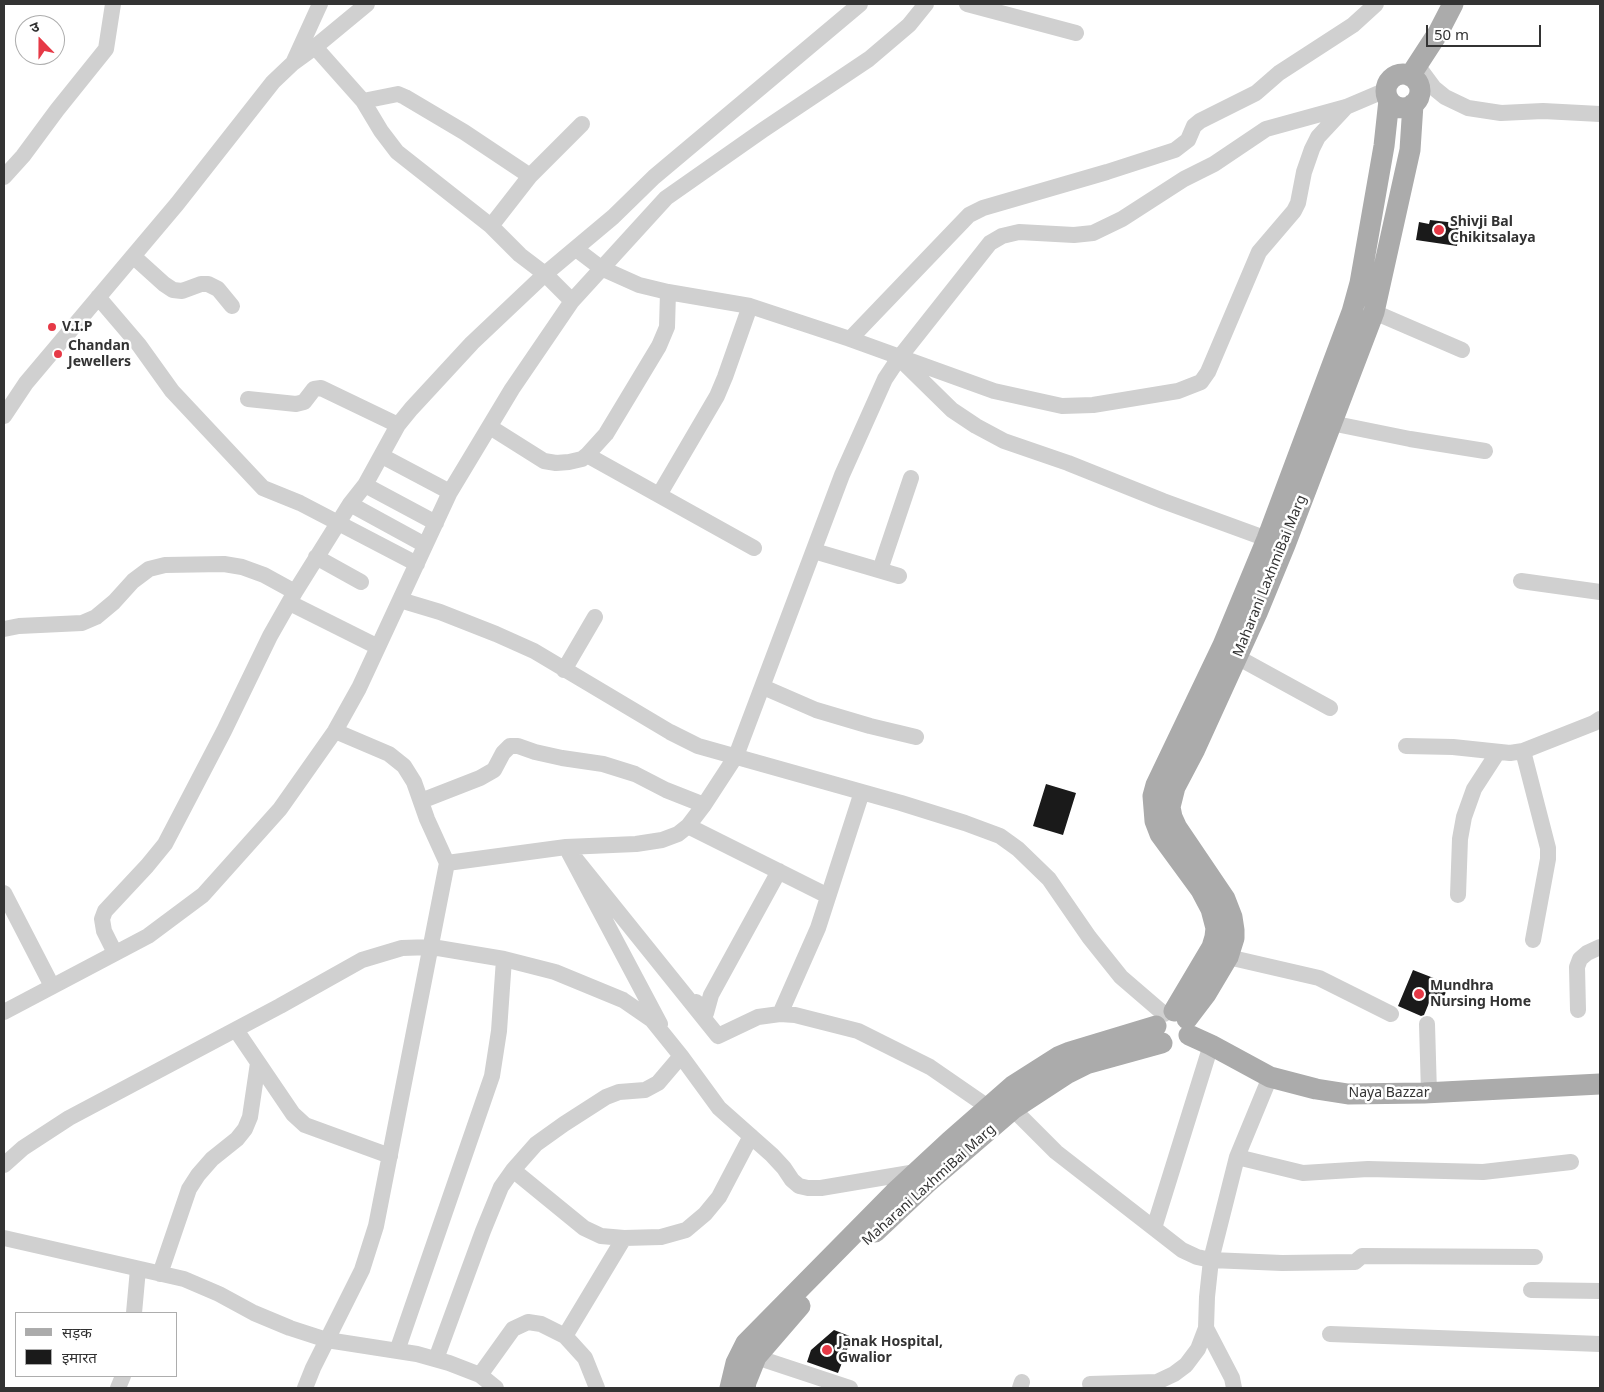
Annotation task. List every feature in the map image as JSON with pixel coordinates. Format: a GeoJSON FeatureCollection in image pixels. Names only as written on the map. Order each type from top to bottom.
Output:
{"type":"FeatureCollection","features":[{"type":"Feature","properties":{"kind":"main road"},"geometry":{"type":"LineString","coordinates":[[730,1388],[736,1363],[746,1343],[916,1172],[1014,1085],[1058,1057],[1082,1048],[1172,1025],[1212,946],[1216,928],[1211,909],[1201,890],[1160,834],[1155,821],[1154,796],[1156,785],[1223,646],[1267,540],[1352,312],[1360,283],[1384,146],[1387,85],[1399,74],[1414,70],[1438,33],[1453,4]]}},
{"type":"Feature","properties":{"kind":"main road"},"geometry":{"type":"LineString","coordinates":[[1388,95],[1397,106],[1408,107],[1413,104],[1417,100],[1420,89],[1414,70]]}},
{"type":"Feature","properties":{"kind":"main road","name":"Maharani LaxhmiBai Marg"},"geometry":{"type":"LineString","coordinates":[[745,1388],[756,1357],[794,1312],[927,1183],[1013,1109],[1068,1073],[1172,1025],[1206,994],[1228,957],[1234,938],[1232,917],[1225,899],[1177,828],[1170,807],[1175,787],[1195,749],[1237,657],[1285,545],[1374,312],[1410,150],[1413,104]]}},
{"type":"Feature","properties":{"kind":"main road","name":"Naya Bazzar"},"geometry":{"type":"LineString","coordinates":[[1172,1025],[1270,1077],[1316,1089],[1348,1094],[1429,1093],[1600,1084]]}},
{"type":"Feature","properties":{"kind":"street"},"geometry":{"type":"LineString","coordinates":[[4,177],[23,156],[106,49],[113,4]]}},
{"type":"Feature","properties":{"kind":"street"},"geometry":{"type":"LineString","coordinates":[[293,63],[320,4]]}},
{"type":"Feature","properties":{"kind":"street"},"geometry":{"type":"LineString","coordinates":[[4,416],[26,383],[177,204],[273,82],[293,63],[367,4]]}},
{"type":"Feature","properties":{"kind":"street"},"geometry":{"type":"LineString","coordinates":[[115,954],[104,931],[102,919],[105,911],[148,866],[165,844],[224,731],[270,636],[316,557],[382,456],[398,425],[472,342],[545,274],[613,217],[654,177],[860,4]]}},
{"type":"Feature","properties":{"kind":"street"},"geometry":{"type":"LineString","coordinates":[[4,1012],[148,936],[203,895],[280,809],[335,730],[359,688],[450,492],[512,389],[572,301],[666,198],[868,59],[909,25],[926,4]]}},
{"type":"Feature","properties":{"kind":"street"},"geometry":{"type":"LineString","coordinates":[[967,4],[1076,33]]}},
{"type":"Feature","properties":{"kind":"street"},"geometry":{"type":"LineString","coordinates":[[850,339],[970,215],[983,208],[1175,150],[1188,140],[1194,126],[1200,121],[1256,93],[1279,73],[1352,25],[1376,4]]}},
{"type":"Feature","properties":{"kind":"street"},"geometry":{"type":"LineString","coordinates":[[315,47],[363,101],[381,131],[397,152],[491,226],[520,255],[545,274],[572,301]]}},
{"type":"Feature","properties":{"kind":"street"},"geometry":{"type":"LineString","coordinates":[[1414,70],[1445,97],[1468,108],[1501,113],[1543,111],[1600,114]]}},
{"type":"Feature","properties":{"kind":"street"},"geometry":{"type":"LineString","coordinates":[[363,101],[393,95],[404,97],[464,132],[530,176]]}},
{"type":"Feature","properties":{"kind":"street"},"geometry":{"type":"LineString","coordinates":[[448,863],[566,847],[636,844],[662,840],[678,834],[688,826],[736,756],[764,687],[842,475],[885,379],[899,358],[990,243],[1002,236],[1020,232],[1066,235],[1093,233],[1122,219],[1184,179],[1214,164],[1266,129],[1285,122],[1388,95]]}},
{"type":"Feature","properties":{"kind":"street"},"geometry":{"type":"LineString","coordinates":[[576,249],[602,268],[639,285],[750,306],[850,339],[994,391],[1062,406],[1092,405],[1178,391],[1201,382],[1208,372],[1258,252],[1294,211],[1298,203],[1304,172],[1312,149],[1318,137],[1346,107]]}},
{"type":"Feature","properties":{"kind":"street"},"geometry":{"type":"LineString","coordinates":[[491,226],[530,176],[582,124]]}},
{"type":"Feature","properties":{"kind":"street"},"geometry":{"type":"LineString","coordinates":[[133,256],[173,290],[182,291],[201,284],[208,284],[218,289],[232,306]]}},
{"type":"Feature","properties":{"kind":"street"},"geometry":{"type":"LineString","coordinates":[[490,427],[544,461],[556,463],[582,460],[606,434],[659,346],[667,327],[668,292]]}},
{"type":"Feature","properties":{"kind":"street"},"geometry":{"type":"LineString","coordinates":[[98,297],[139,345],[172,391],[264,488],[300,503],[417,564]]}},
{"type":"Feature","properties":{"kind":"street"},"geometry":{"type":"LineString","coordinates":[[659,495],[717,396],[726,377],[750,306]]}},
{"type":"Feature","properties":{"kind":"street"},"geometry":{"type":"LineString","coordinates":[[1374,312],[1462,350]]}},
{"type":"Feature","properties":{"kind":"street"},"geometry":{"type":"LineString","coordinates":[[899,358],[952,410],[976,426],[1004,440],[1267,540]]}},
{"type":"Feature","properties":{"kind":"street"},"geometry":{"type":"LineString","coordinates":[[248,399],[296,404],[304,402],[314,389],[321,388],[398,425]]}},
{"type":"Feature","properties":{"kind":"street"},"geometry":{"type":"LineString","coordinates":[[1331,423],[1410,439],[1485,450]]}},
{"type":"Feature","properties":{"kind":"street"},"geometry":{"type":"LineString","coordinates":[[587,455],[754,548]]}},
{"type":"Feature","properties":{"kind":"street"},"geometry":{"type":"LineString","coordinates":[[382,456],[450,492]]}},
{"type":"Feature","properties":{"kind":"street"},"geometry":{"type":"LineString","coordinates":[[880,570],[911,478]]}},
{"type":"Feature","properties":{"kind":"street"},"geometry":{"type":"LineString","coordinates":[[365,484],[436,523]]}},
{"type":"Feature","properties":{"kind":"street"},"geometry":{"type":"LineString","coordinates":[[350,504],[426,545]]}},
{"type":"Feature","properties":{"kind":"street"},"geometry":{"type":"LineString","coordinates":[[814,551],[899,576]]}},
{"type":"Feature","properties":{"kind":"street"},"geometry":{"type":"LineString","coordinates":[[316,557],[361,582]]}},
{"type":"Feature","properties":{"kind":"street"},"geometry":{"type":"LineString","coordinates":[[4,629],[19,626],[82,623],[96,617],[114,602],[133,581],[149,569],[165,565],[224,564],[242,567],[264,575],[292,598],[378,647]]}},
{"type":"Feature","properties":{"kind":"street"},"geometry":{"type":"LineString","coordinates":[[1520,581],[1600,592]]}},
{"type":"Feature","properties":{"kind":"street"},"geometry":{"type":"LineString","coordinates":[[400,600],[440,612],[534,651],[684,739],[715,752],[736,756],[862,792],[965,823],[1000,836],[1018,849],[1049,879],[1089,937],[1120,977],[1172,1025]]}},
{"type":"Feature","properties":{"kind":"street"},"geometry":{"type":"LineString","coordinates":[[564,670],[595,617]]}},
{"type":"Feature","properties":{"kind":"street"},"geometry":{"type":"LineString","coordinates":[[1237,657],[1330,708]]}},
{"type":"Feature","properties":{"kind":"street"},"geometry":{"type":"LineString","coordinates":[[764,687],[816,710],[916,737]]}},
{"type":"Feature","properties":{"kind":"street"},"geometry":{"type":"LineString","coordinates":[[1406,746],[1453,747],[1510,754],[1523,751],[1594,723],[1600,718]]}},
{"type":"Feature","properties":{"kind":"street"},"geometry":{"type":"LineString","coordinates":[[305,1388],[362,1270],[376,1226],[448,863],[427,819],[414,782],[404,766],[389,754],[335,730]]}},
{"type":"Feature","properties":{"kind":"street"},"geometry":{"type":"LineString","coordinates":[[421,800],[480,778],[494,770],[503,753],[510,746],[518,746],[562,758],[603,764],[635,774],[666,790],[704,805]]}},
{"type":"Feature","properties":{"kind":"street"},"geometry":{"type":"LineString","coordinates":[[1523,751],[1548,848],[1548,859],[1533,940]]}},
{"type":"Feature","properties":{"kind":"street"},"geometry":{"type":"LineString","coordinates":[[1458,895],[1460,839],[1464,817],[1474,789],[1498,752]]}},
{"type":"Feature","properties":{"kind":"street"},"geometry":{"type":"LineString","coordinates":[[780,1014],[818,928],[862,792]]}},
{"type":"Feature","properties":{"kind":"street"},"geometry":{"type":"LineString","coordinates":[[688,826],[828,896]]}},
{"type":"Feature","properties":{"kind":"street"},"geometry":{"type":"LineString","coordinates":[[566,847],[706,1013],[711,995],[778,872]]}},
{"type":"Feature","properties":{"kind":"street"},"geometry":{"type":"LineString","coordinates":[[566,847],[718,1036],[758,1017],[780,1014],[795,1015],[858,1031],[930,1067],[988,1107]]}},
{"type":"Feature","properties":{"kind":"street"},"geometry":{"type":"LineString","coordinates":[[566,847],[676,1050]]}},
{"type":"Feature","properties":{"kind":"street"},"geometry":{"type":"LineString","coordinates":[[4,893],[52,986]]}},
{"type":"Feature","properties":{"kind":"street"},"geometry":{"type":"LineString","coordinates":[[4,1165],[23,1148],[69,1118],[236,1030],[362,960],[402,948],[432,947],[504,959],[555,972],[623,1000],[652,1020],[719,1108],[772,1155],[799,1186],[821,1188],[916,1172]]}},
{"type":"Feature","properties":{"kind":"street"},"geometry":{"type":"LineString","coordinates":[[1578,1010],[1577,967],[1580,959],[1587,953],[1600,947]]}},
{"type":"Feature","properties":{"kind":"street"},"geometry":{"type":"LineString","coordinates":[[1228,957],[1319,978],[1391,1014]]}},
{"type":"Feature","properties":{"kind":"street"},"geometry":{"type":"LineString","coordinates":[[397,1351],[492,1076],[500,1031],[504,959]]}},
{"type":"Feature","properties":{"kind":"street"},"geometry":{"type":"LineString","coordinates":[[1427,1024],[1429,1093]]}},
{"type":"Feature","properties":{"kind":"street"},"geometry":{"type":"LineString","coordinates":[[236,1030],[293,1114],[306,1125],[390,1156]]}},
{"type":"Feature","properties":{"kind":"street"},"geometry":{"type":"LineString","coordinates":[[1154,1228],[1212,1045]]}},
{"type":"Feature","properties":{"kind":"street"},"geometry":{"type":"LineString","coordinates":[[436,1359],[501,1186],[512,1170],[536,1144],[600,1100],[619,1092],[645,1090],[658,1083],[676,1050]]}},
{"type":"Feature","properties":{"kind":"street"},"geometry":{"type":"LineString","coordinates":[[160,1274],[189,1189],[212,1159],[245,1130],[250,1117],[258,1063]]}},
{"type":"Feature","properties":{"kind":"street"},"geometry":{"type":"LineString","coordinates":[[1090,1384],[1157,1382],[1174,1374],[1186,1365],[1198,1349],[1206,1328],[1211,1260],[1237,1156],[1270,1077]]}},
{"type":"Feature","properties":{"kind":"street"},"geometry":{"type":"LineString","coordinates":[[1013,1109],[1056,1152],[1182,1250],[1197,1257],[1211,1260],[1282,1263],[1355,1262],[1362,1256],[1535,1257]]}},
{"type":"Feature","properties":{"kind":"street"},"geometry":{"type":"LineString","coordinates":[[512,1170],[584,1228],[601,1236],[624,1238],[661,1237],[686,1230],[705,1214],[719,1197],[751,1136]]}},
{"type":"Feature","properties":{"kind":"street"},"geometry":{"type":"LineString","coordinates":[[1237,1156],[1304,1173],[1368,1169],[1483,1172],[1571,1162]]}},
{"type":"Feature","properties":{"kind":"street"},"geometry":{"type":"LineString","coordinates":[[4,1238],[184,1279],[290,1328],[327,1340],[436,1359],[480,1375],[496,1388]]}},
{"type":"Feature","properties":{"kind":"street"},"geometry":{"type":"LineString","coordinates":[[565,1336],[624,1238]]}},
{"type":"Feature","properties":{"kind":"street"},"geometry":{"type":"LineString","coordinates":[[134,1312],[138,1269]]}},
{"type":"Feature","properties":{"kind":"street"},"geometry":{"type":"LineString","coordinates":[[1531,1290],[1600,1291]]}},
{"type":"Feature","properties":{"kind":"street"},"geometry":{"type":"LineString","coordinates":[[480,1375],[513,1329],[528,1322],[541,1324],[565,1336],[584,1358],[597,1388]]}},
{"type":"Feature","properties":{"kind":"street"},"geometry":{"type":"LineString","coordinates":[[1206,1328],[1232,1378],[1234,1388]]}},
{"type":"Feature","properties":{"kind":"street"},"geometry":{"type":"LineString","coordinates":[[1330,1334],[1600,1344]]}},
{"type":"Feature","properties":{"kind":"street"},"geometry":{"type":"LineString","coordinates":[[756,1357],[850,1388]]}},
{"type":"Feature","properties":{"kind":"building"},"geometry":{"type":"Polygon","coordinates":[[[1430,220],[1456,223],[1455,227],[1459,228],[1457,246],[1416,240],[1419,222],[1429,224],[1430,220]]]}},
{"type":"Feature","properties":{"kind":"building"},"geometry":{"type":"Polygon","coordinates":[[[1046,784],[1076,793],[1063,835],[1033,826],[1046,784]]]}},
{"type":"Feature","properties":{"kind":"building"},"geometry":{"type":"Polygon","coordinates":[[[1413,970],[1449,984],[1440,1007],[1429,1003],[1424,1015],[1421,1016],[1398,1006],[1413,970]]]}},
{"type":"Feature","properties":{"kind":"building"},"geometry":{"type":"Polygon","coordinates":[[[834,1330],[852,1337],[838,1373],[807,1362],[811,1350],[834,1330]]]}},
{"type":"Feature","properties":{"kind":"place","name":"Shivji Bal Chikitsalaya"},"geometry":{"type":"Point","coordinates":[1439,230]}},
{"type":"Feature","properties":{"kind":"place","name":"V.I.P"},"geometry":{"type":"Point","coordinates":[52,327]}},
{"type":"Feature","properties":{"kind":"place","name":"Chandan Jewellers"},"geometry":{"type":"Point","coordinates":[58,354]}},
{"type":"Feature","properties":{"kind":"place","name":"Mundhra Nursing Home"},"geometry":{"type":"Point","coordinates":[1419,994]}},
{"type":"Feature","properties":{"kind":"place","name":"Janak Hospital, Gwalior"},"geometry":{"type":"Point","coordinates":[827,1350]}}]}
